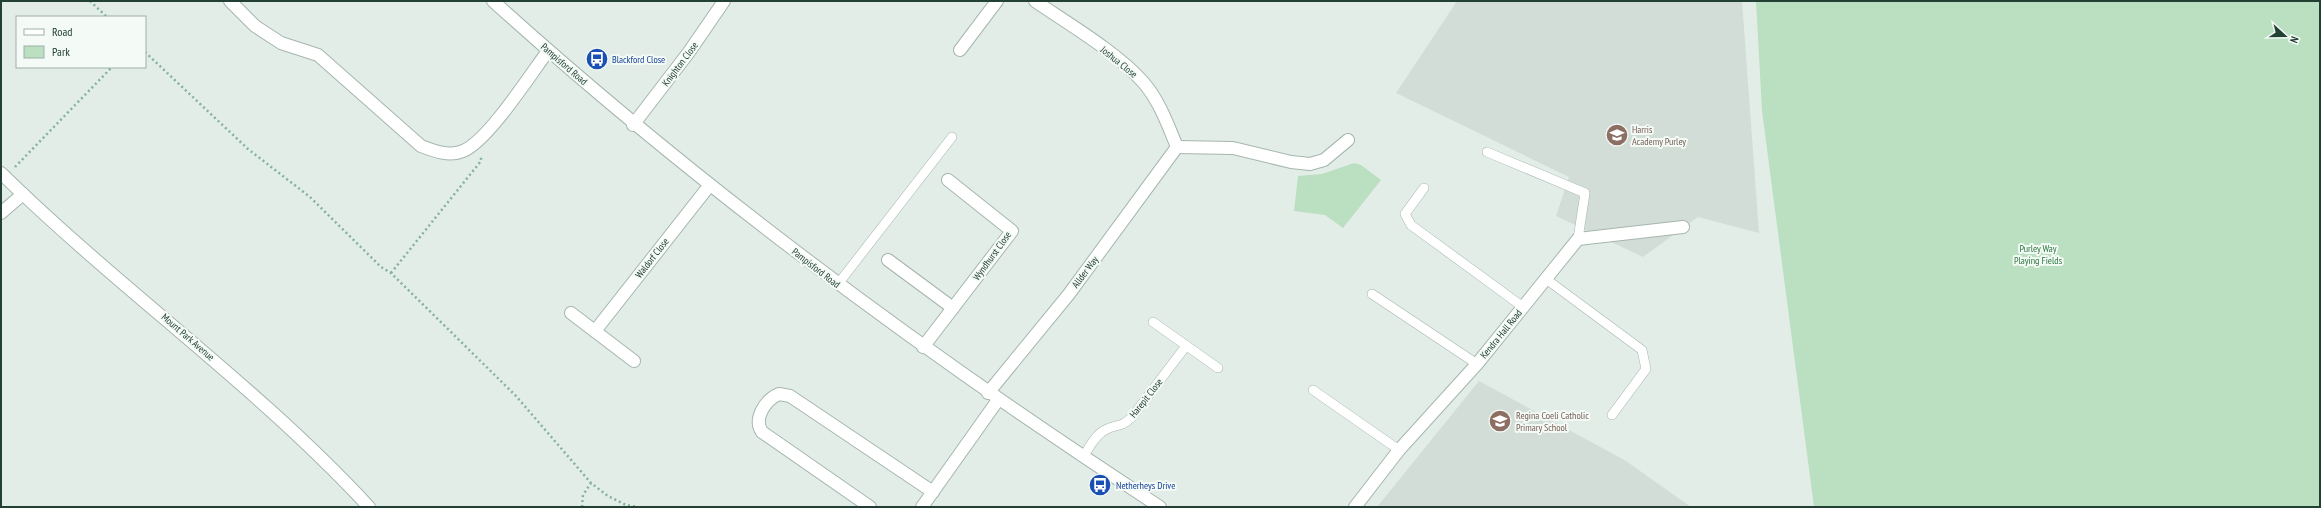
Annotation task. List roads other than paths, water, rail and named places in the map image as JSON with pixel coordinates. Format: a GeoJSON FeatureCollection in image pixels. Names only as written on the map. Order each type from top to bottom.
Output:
{"type":"FeatureCollection","features":[{"type":"Feature","properties":{"kind":"street"},"geometry":{"type":"LineString","coordinates":[[230,1],[255,26],[281,43],[318,55],[421,146],[441,154],[462,152],[483,138],[548,51]]}},
{"type":"Feature","properties":{"kind":"street","name":"Pampisford Road"},"geometry":{"type":"LineString","coordinates":[[493,1],[548,51],[634,125],[709,186],[838,284],[923,347],[993,396],[1160,507]]}},
{"type":"Feature","properties":{"kind":"street","name":"Knighton Close"},"geometry":{"type":"LineString","coordinates":[[634,125],[693,46],[724,1]]}},
{"type":"Feature","properties":{"kind":"street"},"geometry":{"type":"LineString","coordinates":[[960,50],[997,1]]}},
{"type":"Feature","properties":{"kind":"street","name":"Joshua Close"},"geometry":{"type":"LineString","coordinates":[[1035,1],[1104,50],[1143,82],[1165,120],[1177,147]]}},
{"type":"Feature","properties":{"kind":"street"},"geometry":{"type":"LineString","coordinates":[[1177,147],[1233,148],[1292,162],[1310,164],[1324,160],[1348,140]]}},
{"type":"Feature","properties":{"kind":"street","name":"Allder Way"},"geometry":{"type":"LineString","coordinates":[[993,396],[1177,147]]}},
{"type":"Feature","properties":{"kind":"street","name":"Mount Park Avenue"},"geometry":{"type":"LineString","coordinates":[[3,176],[219,364],[306,444],[369,507]]}},
{"type":"Feature","properties":{"kind":"street","name":"Wyndhurst Close"},"geometry":{"type":"LineString","coordinates":[[923,347],[1012,231],[948,180]]}},
{"type":"Feature","properties":{"kind":"street","name":"Waldorf Close"},"geometry":{"type":"LineString","coordinates":[[596,331],[709,186]]}},
{"type":"Feature","properties":{"kind":"street"},"geometry":{"type":"LineString","coordinates":[[1,213],[23,194]]}},
{"type":"Feature","properties":{"kind":"street"},"geometry":{"type":"LineString","coordinates":[[1578,239],[1682,227]]}},
{"type":"Feature","properties":{"kind":"street","name":"Kendra Hall Road"},"geometry":{"type":"LineString","coordinates":[[1355,507],[1399,450],[1477,364],[1578,239]]}},
{"type":"Feature","properties":{"kind":"street"},"geometry":{"type":"LineString","coordinates":[[888,260],[953,308]]}},
{"type":"Feature","properties":{"kind":"street"},"geometry":{"type":"LineString","coordinates":[[571,313],[634,361]]}},
{"type":"Feature","properties":{"kind":"street"},"geometry":{"type":"LineString","coordinates":[[870,507],[762,432],[759,428],[758,419],[771,399],[779,394],[790,396],[932,492]]}},
{"type":"Feature","properties":{"kind":"street"},"geometry":{"type":"LineString","coordinates":[[922,507],[993,396]]}},
{"type":"Feature","properties":{"kind":"lane"},"geometry":{"type":"LineString","coordinates":[[838,284],[952,137]]}},
{"type":"Feature","properties":{"kind":"lane"},"geometry":{"type":"LineString","coordinates":[[1487,152],[1585,193],[1578,239]]}},
{"type":"Feature","properties":{"kind":"lane"},"geometry":{"type":"LineString","coordinates":[[1424,188],[1405,214],[1411,225],[1523,307]]}},
{"type":"Feature","properties":{"kind":"lane"},"geometry":{"type":"LineString","coordinates":[[1546,279],[1642,350],[1646,368],[1612,415]]}},
{"type":"Feature","properties":{"kind":"lane"},"geometry":{"type":"LineString","coordinates":[[1372,294],[1477,364]]}},
{"type":"Feature","properties":{"kind":"lane"},"geometry":{"type":"LineString","coordinates":[[1153,322],[1218,368]]}},
{"type":"Feature","properties":{"kind":"lane","name":"Harepit Close"},"geometry":{"type":"LineString","coordinates":[[1083,457],[1098,435],[1106,429],[1124,425],[1132,417],[1186,346]]}},
{"type":"Feature","properties":{"kind":"lane"},"geometry":{"type":"LineString","coordinates":[[1313,390],[1399,450]]}},
{"type":"Feature","properties":{"kind":"place","name":"Blackford Close"},"geometry":{"type":"Point","coordinates":[597,59]}},
{"type":"Feature","properties":{"kind":"place","name":"Harris Academy Purley"},"geometry":{"type":"Point","coordinates":[1617,135]}},
{"type":"Feature","properties":{"kind":"place","name":"Regina Coeli Catholic Primary School"},"geometry":{"type":"Point","coordinates":[1500,421]}},
{"type":"Feature","properties":{"kind":"place","name":"Netherheys Drive"},"geometry":{"type":"Point","coordinates":[1100,485]}},
{"type":"Feature","properties":{"kind":"park label","name":"Purley Way Playing Fields"},"geometry":{"type":"Point","coordinates":[2038,254]}}]}
